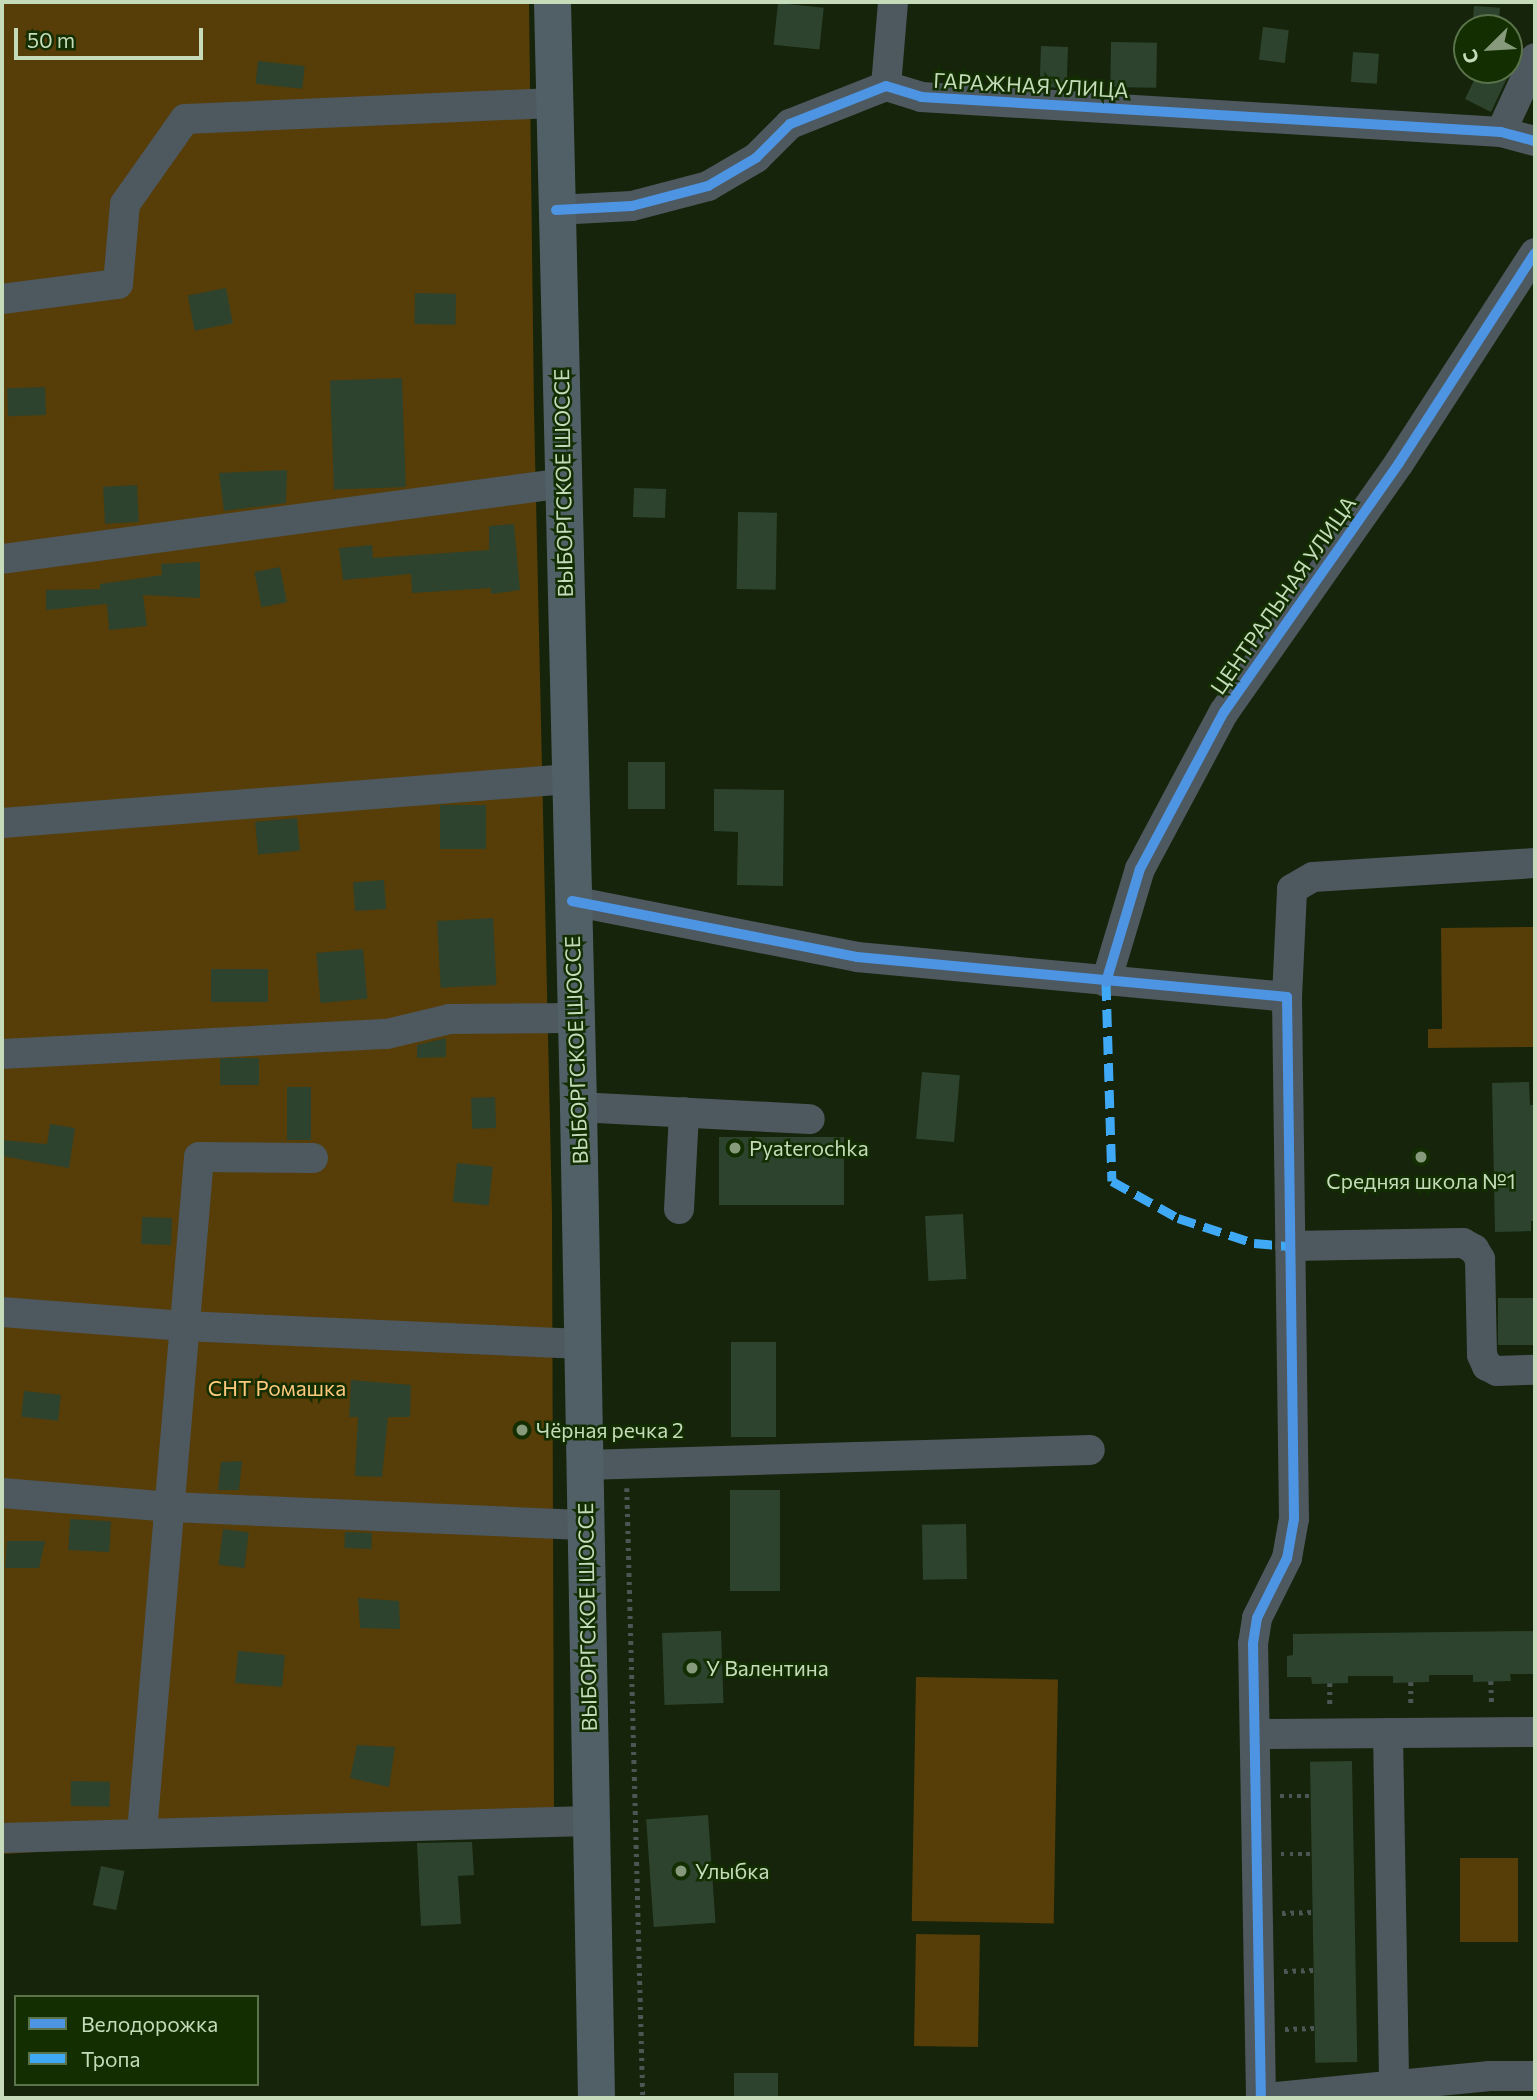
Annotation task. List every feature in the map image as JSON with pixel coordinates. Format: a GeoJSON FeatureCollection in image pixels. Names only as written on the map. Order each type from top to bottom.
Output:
{"type":"FeatureCollection","features":[{"type":"Feature","properties":{"kind":"main road","name":"ВЫБОРГСКОЕ ШОССЕ"},"geometry":{"type":"LineString","coordinates":[[552,2],[587,1525],[589,1821],[596,2098]]}},
{"type":"Feature","properties":{"kind":"street"},"geometry":{"type":"LineString","coordinates":[[555,210],[632,206],[708,186],[756,158],[790,124],[886,86],[893,2]]}},
{"type":"Feature","properties":{"kind":"street"},"geometry":{"type":"LineString","coordinates":[[1501,132],[1535,58]]}},
{"type":"Feature","properties":{"kind":"street","name":"ГАРАЖНАЯ УЛИЦА"},"geometry":{"type":"LineString","coordinates":[[886,86],[921,97],[1501,132],[1535,141]]}},
{"type":"Feature","properties":{"kind":"street"},"geometry":{"type":"LineString","coordinates":[[2,299],[118,284],[125,204],[185,119],[554,103]]}},
{"type":"Feature","properties":{"kind":"street","name":"ЦЕНТРАЛЬНАЯ УЛИЦА"},"geometry":{"type":"LineString","coordinates":[[1106,982],[1140,869],[1224,712],[1399,463],[1535,253]]}},
{"type":"Feature","properties":{"kind":"street"},"geometry":{"type":"LineString","coordinates":[[2,559],[564,483]]}},
{"type":"Feature","properties":{"kind":"street"},"geometry":{"type":"LineString","coordinates":[[2,822],[569,779]]}},
{"type":"Feature","properties":{"kind":"street"},"geometry":{"type":"LineString","coordinates":[[1535,863],[1314,877],[1292,888],[1287,997],[1293,1519],[1287,1558],[1257,1618],[1253,1644],[1264,2098],[1490,2076],[1535,2076]]}},
{"type":"Feature","properties":{"kind":"street"},"geometry":{"type":"LineString","coordinates":[[572,901],[857,957],[1287,997]]}},
{"type":"Feature","properties":{"kind":"street"},"geometry":{"type":"LineString","coordinates":[[2,1054],[387,1034],[450,1018],[575,1018]]}},
{"type":"Feature","properties":{"kind":"street"},"geometry":{"type":"LineString","coordinates":[[578,1107],[810,1119]]}},
{"type":"Feature","properties":{"kind":"street"},"geometry":{"type":"LineString","coordinates":[[680,1209],[684,1112]]}},
{"type":"Feature","properties":{"kind":"street"},"geometry":{"type":"LineString","coordinates":[[142,1832],[200,1157],[313,1158]]}},
{"type":"Feature","properties":{"kind":"street"},"geometry":{"type":"LineString","coordinates":[[1290,1246],[1463,1243],[1474,1249],[1480,1259],[1482,1356],[1487,1366],[1497,1371],[1535,1370]]}},
{"type":"Feature","properties":{"kind":"street"},"geometry":{"type":"LineString","coordinates":[[2,1312],[184,1326],[582,1344]]}},
{"type":"Feature","properties":{"kind":"street"},"geometry":{"type":"LineString","coordinates":[[585,1465],[1090,1450]]}},
{"type":"Feature","properties":{"kind":"street"},"geometry":{"type":"LineString","coordinates":[[2,1493],[172,1507],[587,1525]]}},
{"type":"Feature","properties":{"kind":"street"},"geometry":{"type":"LineString","coordinates":[[1255,1734],[1535,1732]]}},
{"type":"Feature","properties":{"kind":"street"},"geometry":{"type":"LineString","coordinates":[[1388,1733],[1394,2085]]}},
{"type":"Feature","properties":{"kind":"street"},"geometry":{"type":"LineString","coordinates":[[2,1838],[589,1821]]}},
{"type":"Feature","properties":{"kind":"path"},"geometry":{"type":"LineString","coordinates":[[626,1463],[643,2098]]}},
{"type":"Feature","properties":{"kind":"path"},"geometry":{"type":"LineString","coordinates":[[1269,1797],[1311,1796]]}},
{"type":"Feature","properties":{"kind":"path"},"geometry":{"type":"LineString","coordinates":[[1270,1855],[1312,1854]]}},
{"type":"Feature","properties":{"kind":"path"},"geometry":{"type":"LineString","coordinates":[[1271,1913],[1313,1912]]}},
{"type":"Feature","properties":{"kind":"path"},"geometry":{"type":"LineString","coordinates":[[1272,1971],[1314,1970]]}},
{"type":"Feature","properties":{"kind":"path"},"geometry":{"type":"LineString","coordinates":[[1274,2029],[1315,2028]]}},
{"type":"Feature","properties":{"kind":"green space","name":"СНТ Ромашка"},"geometry":{"type":"Polygon","coordinates":[[[2,2],[529,2],[534,410],[552,1213],[554,1823],[2,1854],[2,2]]]}},
{"type":"Feature","properties":{"kind":"green space"},"geometry":{"type":"Polygon","coordinates":[[[1535,927],[1535,1047],[1428,1048],[1428,1029],[1442,1029],[1441,928],[1535,927]]]}},
{"type":"Feature","properties":{"kind":"green space"},"geometry":{"type":"Polygon","coordinates":[[[916,1677],[1058,1679],[1054,1923],[912,1921],[916,1677]]]}},
{"type":"Feature","properties":{"kind":"green space"},"geometry":{"type":"Polygon","coordinates":[[[1460,1858],[1518,1858],[1518,1942],[1460,1942],[1460,1858]]]}},
{"type":"Feature","properties":{"kind":"green space"},"geometry":{"type":"Polygon","coordinates":[[[916,1934],[980,1935],[978,2047],[914,2046],[916,1934]]]}},
{"type":"Feature","properties":{"kind":"building"},"geometry":{"type":"Polygon","coordinates":[[[778,3],[824,8],[819,50],[774,45],[778,3]]]}},
{"type":"Feature","properties":{"kind":"building"},"geometry":{"type":"Polygon","coordinates":[[[1474,6],[1500,8],[1500,14],[1473,14],[1474,6]]]}},
{"type":"Feature","properties":{"kind":"building"},"geometry":{"type":"Polygon","coordinates":[[[1263,27],[1289,30],[1285,63],[1259,60],[1263,27]]]}},
{"type":"Feature","properties":{"kind":"building"},"geometry":{"type":"Polygon","coordinates":[[[1111,42],[1157,43],[1156,88],[1110,87],[1111,42]]]}},
{"type":"Feature","properties":{"kind":"building"},"geometry":{"type":"Polygon","coordinates":[[[1041,46],[1068,47],[1067,88],[1040,87],[1041,46]]]}},
{"type":"Feature","properties":{"kind":"building"},"geometry":{"type":"Polygon","coordinates":[[[1353,52],[1379,54],[1377,84],[1351,82],[1353,52]]]}},
{"type":"Feature","properties":{"kind":"building"},"geometry":{"type":"Polygon","coordinates":[[[258,61],[305,66],[302,89],[256,84],[258,61]]]}},
{"type":"Feature","properties":{"kind":"building"},"geometry":{"type":"Polygon","coordinates":[[[1472,84],[1504,84],[1491,112],[1465,99],[1472,84]]]}},
{"type":"Feature","properties":{"kind":"building"},"geometry":{"type":"Polygon","coordinates":[[[226,288],[233,323],[195,331],[188,295],[226,288]]]}},
{"type":"Feature","properties":{"kind":"building"},"geometry":{"type":"Polygon","coordinates":[[[415,293],[456,294],[455,325],[414,324],[415,293]]]}},
{"type":"Feature","properties":{"kind":"building"},"geometry":{"type":"Polygon","coordinates":[[[402,378],[406,487],[334,489],[330,381],[402,378]]]}},
{"type":"Feature","properties":{"kind":"building"},"geometry":{"type":"Polygon","coordinates":[[[45,387],[46,415],[8,416],[7,388],[45,387]]]}},
{"type":"Feature","properties":{"kind":"building"},"geometry":{"type":"Polygon","coordinates":[[[287,470],[286,503],[224,511],[219,473],[287,470]]]}},
{"type":"Feature","properties":{"kind":"building"},"geometry":{"type":"Polygon","coordinates":[[[137,485],[139,522],[105,524],[103,487],[137,485]]]}},
{"type":"Feature","properties":{"kind":"building"},"geometry":{"type":"Polygon","coordinates":[[[634,488],[666,489],[665,518],[633,517],[634,488]]]}},
{"type":"Feature","properties":{"kind":"building"},"geometry":{"type":"Polygon","coordinates":[[[738,512],[777,513],[776,590],[737,589],[738,512]]]}},
{"type":"Feature","properties":{"kind":"building"},"geometry":{"type":"Polygon","coordinates":[[[514,524],[520,590],[491,594],[491,588],[412,593],[411,574],[343,580],[339,548],[372,545],[373,558],[489,550],[489,526],[514,524]]]}},
{"type":"Feature","properties":{"kind":"building"},"geometry":{"type":"Polygon","coordinates":[[[200,562],[200,598],[143,595],[147,626],[109,630],[107,604],[46,610],[46,590],[100,589],[100,584],[162,575],[161,564],[200,562]]]}},
{"type":"Feature","properties":{"kind":"building"},"geometry":{"type":"Polygon","coordinates":[[[280,567],[287,602],[261,607],[254,572],[280,567]]]}},
{"type":"Feature","properties":{"kind":"building"},"geometry":{"type":"Polygon","coordinates":[[[628,762],[665,762],[665,809],[628,809],[628,762]]]}},
{"type":"Feature","properties":{"kind":"building"},"geometry":{"type":"Polygon","coordinates":[[[714,789],[784,790],[783,886],[737,885],[738,832],[714,831],[714,789]]]}},
{"type":"Feature","properties":{"kind":"building"},"geometry":{"type":"Polygon","coordinates":[[[440,805],[486,805],[486,849],[440,849],[440,805]]]}},
{"type":"Feature","properties":{"kind":"building"},"geometry":{"type":"Polygon","coordinates":[[[297,818],[300,851],[258,855],[255,822],[297,818]]]}},
{"type":"Feature","properties":{"kind":"building"},"geometry":{"type":"Polygon","coordinates":[[[384,880],[386,909],[355,911],[353,882],[384,880]]]}},
{"type":"Feature","properties":{"kind":"building"},"geometry":{"type":"Polygon","coordinates":[[[493,918],[497,985],[441,988],[437,921],[493,918]]]}},
{"type":"Feature","properties":{"kind":"building"},"geometry":{"type":"Polygon","coordinates":[[[363,949],[367,999],[321,1003],[316,953],[363,949]]]}},
{"type":"Feature","properties":{"kind":"building"},"geometry":{"type":"Polygon","coordinates":[[[211,969],[268,969],[268,1002],[211,1002],[211,969]]]}},
{"type":"Feature","properties":{"kind":"building"},"geometry":{"type":"Polygon","coordinates":[[[446,1038],[446,1057],[417,1058],[417,1045],[446,1038]]]}},
{"type":"Feature","properties":{"kind":"building"},"geometry":{"type":"Polygon","coordinates":[[[220,1058],[259,1058],[259,1085],[220,1085],[220,1058]]]}},
{"type":"Feature","properties":{"kind":"building"},"geometry":{"type":"Polygon","coordinates":[[[922,1072],[960,1075],[954,1142],[916,1139],[922,1072]]]}},
{"type":"Feature","properties":{"kind":"building"},"geometry":{"type":"Polygon","coordinates":[[[1529,1082],[1530,1105],[1535,1105],[1535,1221],[1531,1221],[1531,1231],[1495,1232],[1492,1083],[1529,1082]]]}},
{"type":"Feature","properties":{"kind":"building"},"geometry":{"type":"Polygon","coordinates":[[[287,1087],[311,1087],[311,1140],[287,1140],[287,1087]]]}},
{"type":"Feature","properties":{"kind":"building"},"geometry":{"type":"Polygon","coordinates":[[[495,1097],[496,1128],[472,1129],[471,1098],[495,1097]]]}},
{"type":"Feature","properties":{"kind":"building"},"geometry":{"type":"Polygon","coordinates":[[[50,1124],[75,1128],[69,1168],[2,1156],[2,1140],[47,1144],[50,1124]]]}},
{"type":"Feature","properties":{"kind":"building"},"geometry":{"type":"Polygon","coordinates":[[[719,1137],[844,1137],[844,1205],[719,1205],[719,1137]]]}},
{"type":"Feature","properties":{"kind":"building"},"geometry":{"type":"Polygon","coordinates":[[[457,1163],[493,1167],[489,1206],[453,1202],[457,1163]]]}},
{"type":"Feature","properties":{"kind":"building"},"geometry":{"type":"Polygon","coordinates":[[[963,1214],[966,1279],[928,1281],[925,1216],[963,1214]]]}},
{"type":"Feature","properties":{"kind":"building"},"geometry":{"type":"Polygon","coordinates":[[[142,1217],[172,1218],[171,1245],[141,1244],[142,1217]]]}},
{"type":"Feature","properties":{"kind":"building"},"geometry":{"type":"Polygon","coordinates":[[[1498,1298],[1535,1298],[1535,1345],[1498,1345],[1498,1298]]]}},
{"type":"Feature","properties":{"kind":"building"},"geometry":{"type":"Polygon","coordinates":[[[731,1342],[776,1342],[776,1437],[731,1437],[731,1342]]]}},
{"type":"Feature","properties":{"kind":"building"},"geometry":{"type":"Polygon","coordinates":[[[351,1380],[411,1385],[410,1417],[388,1417],[382,1477],[355,1476],[358,1417],[349,1417],[351,1380]]]}},
{"type":"Feature","properties":{"kind":"building"},"geometry":{"type":"Polygon","coordinates":[[[24,1391],[61,1395],[58,1421],[21,1417],[24,1391]]]}},
{"type":"Feature","properties":{"kind":"building"},"geometry":{"type":"Polygon","coordinates":[[[242,1461],[239,1490],[218,1490],[221,1462],[242,1461]]]}},
{"type":"Feature","properties":{"kind":"building"},"geometry":{"type":"Polygon","coordinates":[[[730,1490],[780,1490],[780,1591],[730,1591],[730,1490]]]}},
{"type":"Feature","properties":{"kind":"building"},"geometry":{"type":"Polygon","coordinates":[[[70,1519],[111,1521],[109,1552],[68,1550],[70,1519]]]}},
{"type":"Feature","properties":{"kind":"building"},"geometry":{"type":"Polygon","coordinates":[[[966,1524],[967,1579],[923,1580],[922,1525],[966,1524]]]}},
{"type":"Feature","properties":{"kind":"building"},"geometry":{"type":"Polygon","coordinates":[[[223,1529],[249,1532],[244,1568],[219,1565],[223,1529]]]}},
{"type":"Feature","properties":{"kind":"building"},"geometry":{"type":"Polygon","coordinates":[[[345,1532],[372,1533],[371,1549],[344,1548],[345,1532]]]}},
{"type":"Feature","properties":{"kind":"building"},"geometry":{"type":"Polygon","coordinates":[[[7,1541],[45,1541],[39,1568],[5,1568],[7,1541]]]}},
{"type":"Feature","properties":{"kind":"building"},"geometry":{"type":"Polygon","coordinates":[[[358,1598],[399,1601],[400,1629],[360,1628],[358,1598]]]}},
{"type":"Feature","properties":{"kind":"building","name":"У Валентина"},"geometry":{"type":"Polygon","coordinates":[[[721,1631],[724,1703],[665,1705],[662,1633],[721,1631]]]}},
{"type":"Feature","properties":{"kind":"building"},"geometry":{"type":"Polygon","coordinates":[[[1535,1631],[1535,1674],[1510,1674],[1511,1681],[1473,1682],[1473,1675],[1429,1675],[1429,1682],[1393,1683],[1393,1676],[1348,1676],[1348,1683],[1312,1684],[1311,1677],[1287,1677],[1287,1656],[1293,1655],[1293,1634],[1535,1631]]]}},
{"type":"Feature","properties":{"kind":"building"},"geometry":{"type":"Polygon","coordinates":[[[238,1651],[285,1655],[282,1687],[235,1683],[238,1651]]]}},
{"type":"Feature","properties":{"kind":"building"},"geometry":{"type":"Polygon","coordinates":[[[357,1745],[395,1747],[389,1787],[350,1778],[357,1745]]]}},
{"type":"Feature","properties":{"kind":"building"},"geometry":{"type":"Polygon","coordinates":[[[1352,1761],[1357,2062],[1315,2063],[1310,1762],[1352,1761]]]}},
{"type":"Feature","properties":{"kind":"building"},"geometry":{"type":"Polygon","coordinates":[[[71,1781],[110,1782],[110,1807],[71,1806],[71,1781]]]}},
{"type":"Feature","properties":{"kind":"building","name":"Улыбка"},"geometry":{"type":"Polygon","coordinates":[[[708,1815],[716,1923],[654,1927],[646,1819],[708,1815]]]}},
{"type":"Feature","properties":{"kind":"building"},"geometry":{"type":"Polygon","coordinates":[[[472,1842],[474,1875],[458,1876],[461,1924],[421,1926],[417,1843],[472,1842]]]}},
{"type":"Feature","properties":{"kind":"building"},"geometry":{"type":"Polygon","coordinates":[[[101,1866],[124,1871],[116,1910],[93,1905],[101,1866]]]}},
{"type":"Feature","properties":{"kind":"building"},"geometry":{"type":"Polygon","coordinates":[[[734,2073],[778,2073],[778,2098],[734,2098],[734,2073]]]}},
{"type":"Feature","properties":{"kind":"marked path"},"geometry":{"type":"LineString","coordinates":[[1106,982],[1112,1181],[1178,1218],[1254,1243],[1290,1246]]}},
{"type":"Feature","properties":{"kind":"cycle path"},"geometry":{"type":"LineString","coordinates":[[556,210],[632,206],[708,186],[756,158],[790,124],[886,86],[921,97],[1501,132],[1535,141]]}},
{"type":"Feature","properties":{"kind":"cycle path"},"geometry":{"type":"LineString","coordinates":[[1106,982],[1140,869],[1224,712],[1399,463],[1535,253]]}},
{"type":"Feature","properties":{"kind":"cycle path"},"geometry":{"type":"LineString","coordinates":[[572,901],[857,957],[1287,997],[1294,1519],[1287,1558],[1257,1618],[1253,1644],[1261,2098]]}},
{"type":"Feature","properties":{"kind":"place","name":"Pyaterochka"},"geometry":{"type":"Point","coordinates":[735,1148]}},
{"type":"Feature","properties":{"kind":"place","name":"Средняя школа №1"},"geometry":{"type":"Point","coordinates":[1421,1157]}},
{"type":"Feature","properties":{"kind":"place","name":"Чёрная речка 2"},"geometry":{"type":"Point","coordinates":[522,1430]}},
{"type":"Feature","properties":{"kind":"place","name":"У Валентина"},"geometry":{"type":"Point","coordinates":[692,1668]}},
{"type":"Feature","properties":{"kind":"place","name":"Улыбка"},"geometry":{"type":"Point","coordinates":[681,1871]}}]}
